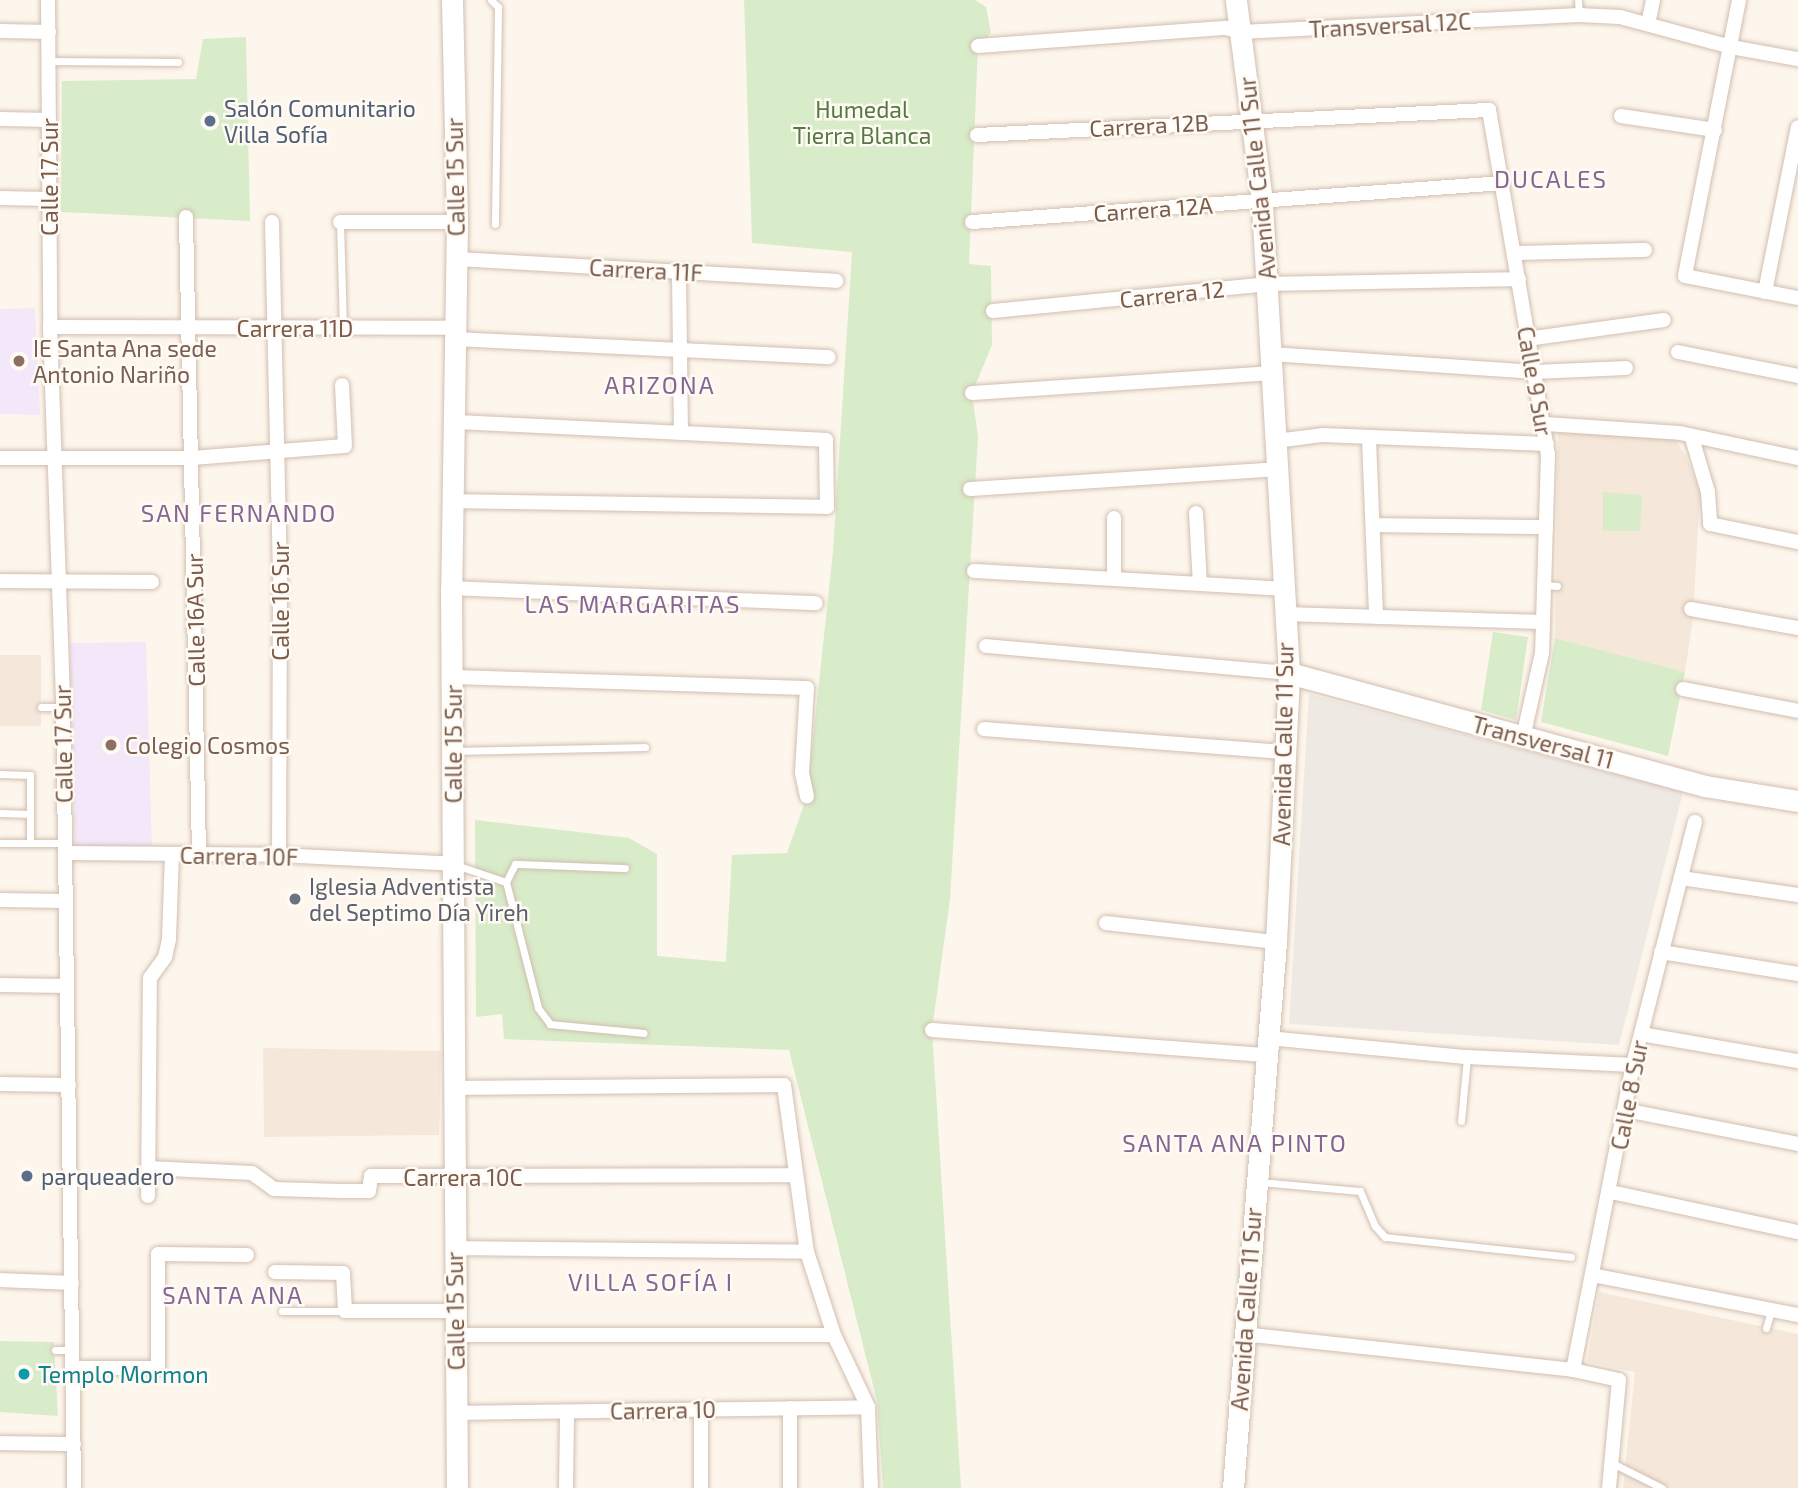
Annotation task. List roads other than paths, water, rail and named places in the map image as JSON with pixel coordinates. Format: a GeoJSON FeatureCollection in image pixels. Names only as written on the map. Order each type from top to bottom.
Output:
{"type":"FeatureCollection","features":[{"type":"Feature","properties":{"kind":"street","name":"Calle 17 Sur"},"geometry":{"type":"LineString","coordinates":[[48,0],[50,327],[56,582],[63,707],[74,1488]]}},
{"type":"Feature","properties":{"kind":"street","name":"Calle 15 Sur"},"geometry":{"type":"LineString","coordinates":[[452,0],[457,222],[451,588],[457,1488]]}},
{"type":"Feature","properties":{"kind":"street","name":"Avenida Calle 11 Sur"},"geometry":{"type":"LineString","coordinates":[[1233,1488],[1243,1334],[1276,942],[1289,673],[1262,201],[1236,0]]}},
{"type":"Feature","properties":{"kind":"street"},"geometry":{"type":"LineString","coordinates":[[1648,24],[1653,0]]}},
{"type":"Feature","properties":{"kind":"street"},"geometry":{"type":"LineString","coordinates":[[1740,0],[1685,276],[1798,298]]}},
{"type":"Feature","properties":{"kind":"street","name":"Transversal 12C"},"geometry":{"type":"LineString","coordinates":[[978,46],[1226,28],[1241,32],[1578,8],[1731,47],[1798,59]]}},
{"type":"Feature","properties":{"kind":"street"},"geometry":{"type":"LineString","coordinates":[[0,31],[49,32]]}},
{"type":"Feature","properties":{"kind":"street","name":"Carrera 12B"},"geometry":{"type":"LineString","coordinates":[[977,135],[1252,119],[1489,110]]}},
{"type":"Feature","properties":{"kind":"street","name":"Calle 9 Sur"},"geometry":{"type":"LineString","coordinates":[[1489,110],[1527,339],[1546,424],[1546,527],[1551,585],[1543,622],[1542,653],[1523,737]]}},
{"type":"Feature","properties":{"kind":"street"},"geometry":{"type":"LineString","coordinates":[[1622,116],[1715,130]]}},
{"type":"Feature","properties":{"kind":"street"},"geometry":{"type":"LineString","coordinates":[[0,119],[49,120]]}},
{"type":"Feature","properties":{"kind":"street"},"geometry":{"type":"LineString","coordinates":[[1765,292],[1798,127]]}},
{"type":"Feature","properties":{"kind":"street","name":"Carrera 12A"},"geometry":{"type":"LineString","coordinates":[[972,222],[1503,183]]}},
{"type":"Feature","properties":{"kind":"street"},"geometry":{"type":"LineString","coordinates":[[0,198],[49,199]]}},
{"type":"Feature","properties":{"kind":"street","name":"Calle 16A Sur"},"geometry":{"type":"LineString","coordinates":[[186,217],[191,327],[199,855]]}},
{"type":"Feature","properties":{"kind":"street","name":"Calle 16 Sur"},"geometry":{"type":"LineString","coordinates":[[272,222],[279,454],[279,855]]}},
{"type":"Feature","properties":{"kind":"street"},"geometry":{"type":"LineString","coordinates":[[340,222],[457,222]]}},
{"type":"Feature","properties":{"kind":"street"},"geometry":{"type":"LineString","coordinates":[[1514,253],[1645,250]]}},
{"type":"Feature","properties":{"kind":"street","name":"Carrera 11F"},"geometry":{"type":"LineString","coordinates":[[456,259],[836,281]]}},
{"type":"Feature","properties":{"kind":"street"},"geometry":{"type":"LineString","coordinates":[[679,272],[681,433]]}},
{"type":"Feature","properties":{"kind":"street","name":"Carrera 12"},"geometry":{"type":"LineString","coordinates":[[993,311],[1267,284],[1519,279]]}},
{"type":"Feature","properties":{"kind":"street"},"geometry":{"type":"LineString","coordinates":[[1527,339],[1664,320]]}},
{"type":"Feature","properties":{"kind":"street","name":"Carrera 11D"},"geometry":{"type":"LineString","coordinates":[[50,327],[343,328],[829,357]]}},
{"type":"Feature","properties":{"kind":"street"},"geometry":{"type":"LineString","coordinates":[[1678,352],[1798,376]]}},
{"type":"Feature","properties":{"kind":"street"},"geometry":{"type":"LineString","coordinates":[[972,393],[1272,364],[1535,372],[1626,368]]}},
{"type":"Feature","properties":{"kind":"street"},"geometry":{"type":"LineString","coordinates":[[0,458],[192,458],[279,454],[345,446],[342,385]]}},
{"type":"Feature","properties":{"kind":"street"},"geometry":{"type":"LineString","coordinates":[[452,501],[827,507],[826,440],[453,422]]}},
{"type":"Feature","properties":{"kind":"street"},"geometry":{"type":"LineString","coordinates":[[1546,424],[1680,433],[1692,438],[1798,458]]}},
{"type":"Feature","properties":{"kind":"street"},"geometry":{"type":"LineString","coordinates":[[1276,441],[1322,435],[1547,444]]}},
{"type":"Feature","properties":{"kind":"street"},"geometry":{"type":"LineString","coordinates":[[1692,438],[1708,492],[1710,524],[1798,542]]}},
{"type":"Feature","properties":{"kind":"street"},"geometry":{"type":"LineString","coordinates":[[1370,439],[1376,616]]}},
{"type":"Feature","properties":{"kind":"street"},"geometry":{"type":"LineString","coordinates":[[970,489],[1277,468]]}},
{"type":"Feature","properties":{"kind":"street"},"geometry":{"type":"LineString","coordinates":[[1196,513],[1200,584]]}},
{"type":"Feature","properties":{"kind":"street"},"geometry":{"type":"LineString","coordinates":[[1114,518],[1114,579]]}},
{"type":"Feature","properties":{"kind":"street"},"geometry":{"type":"LineString","coordinates":[[1373,525],[1546,527]]}},
{"type":"Feature","properties":{"kind":"street"},"geometry":{"type":"LineString","coordinates":[[974,571],[1283,589]]}},
{"type":"Feature","properties":{"kind":"street"},"geometry":{"type":"LineString","coordinates":[[0,581],[152,582]]}},
{"type":"Feature","properties":{"kind":"street"},"geometry":{"type":"LineString","coordinates":[[451,588],[816,603]]}},
{"type":"Feature","properties":{"kind":"street"},"geometry":{"type":"LineString","coordinates":[[1690,609],[1798,628]]}},
{"type":"Feature","properties":{"kind":"street"},"geometry":{"type":"LineString","coordinates":[[1284,614],[1543,622]]}},
{"type":"Feature","properties":{"kind":"street"},"geometry":{"type":"LineString","coordinates":[[986,646],[1289,673]]}},
{"type":"Feature","properties":{"kind":"street","name":"Transversal 11"},"geometry":{"type":"LineString","coordinates":[[1289,673],[1705,786],[1798,801]]}},
{"type":"Feature","properties":{"kind":"street"},"geometry":{"type":"LineString","coordinates":[[453,677],[807,688],[802,773],[807,796]]}},
{"type":"Feature","properties":{"kind":"street"},"geometry":{"type":"LineString","coordinates":[[1683,689],[1798,711]]}},
{"type":"Feature","properties":{"kind":"street"},"geometry":{"type":"LineString","coordinates":[[984,729],[1286,752]]}},
{"type":"Feature","properties":{"kind":"street","name":"Calle 8 Sur"},"geometry":{"type":"LineString","coordinates":[[1573,1370],[1611,1192],[1633,1065],[1695,822]]}},
{"type":"Feature","properties":{"kind":"street","name":"Carrera 10F"},"geometry":{"type":"LineString","coordinates":[[65,848],[172,855],[279,855],[454,864]]}},
{"type":"Feature","properties":{"kind":"street"},"geometry":{"type":"LineString","coordinates":[[148,1196],[150,978],[164,957],[169,939],[172,855]]}},
{"type":"Feature","properties":{"kind":"street"},"geometry":{"type":"LineString","coordinates":[[1681,878],[1798,895]]}},
{"type":"Feature","properties":{"kind":"street"},"geometry":{"type":"LineString","coordinates":[[0,900],[66,901]]}},
{"type":"Feature","properties":{"kind":"street"},"geometry":{"type":"LineString","coordinates":[[1106,923],[1276,942]]}},
{"type":"Feature","properties":{"kind":"street"},"geometry":{"type":"LineString","coordinates":[[1661,952],[1798,974]]}},
{"type":"Feature","properties":{"kind":"street"},"geometry":{"type":"LineString","coordinates":[[0,985],[67,986]]}},
{"type":"Feature","properties":{"kind":"street"},"geometry":{"type":"LineString","coordinates":[[933,1030],[1633,1065]]}},
{"type":"Feature","properties":{"kind":"street"},"geometry":{"type":"LineString","coordinates":[[1641,1034],[1798,1060]]}},
{"type":"Feature","properties":{"kind":"street"},"geometry":{"type":"LineString","coordinates":[[0,1084],[69,1085]]}},
{"type":"Feature","properties":{"kind":"street"},"geometry":{"type":"LineString","coordinates":[[455,1088],[783,1085],[807,1252],[834,1335],[868,1407],[871,1488]]}},
{"type":"Feature","properties":{"kind":"street"},"geometry":{"type":"LineString","coordinates":[[1625,1111],[1798,1144]]}},
{"type":"Feature","properties":{"kind":"street","name":"Carrera 10C"},"geometry":{"type":"LineString","coordinates":[[149,1168],[252,1173],[274,1189],[369,1191],[370,1176],[453,1178],[796,1175]]}},
{"type":"Feature","properties":{"kind":"street"},"geometry":{"type":"LineString","coordinates":[[1611,1192],[1798,1232]]}},
{"type":"Feature","properties":{"kind":"street"},"geometry":{"type":"LineString","coordinates":[[454,1248],[807,1252]]}},
{"type":"Feature","properties":{"kind":"street"},"geometry":{"type":"LineString","coordinates":[[73,1368],[158,1368],[158,1254],[247,1255]]}},
{"type":"Feature","properties":{"kind":"street"},"geometry":{"type":"LineString","coordinates":[[275,1272],[343,1273],[345,1311],[455,1311]]}},
{"type":"Feature","properties":{"kind":"street"},"geometry":{"type":"LineString","coordinates":[[1592,1275],[1798,1315]]}},
{"type":"Feature","properties":{"kind":"street"},"geometry":{"type":"LineString","coordinates":[[0,1280],[72,1283]]}},
{"type":"Feature","properties":{"kind":"street"},"geometry":{"type":"LineString","coordinates":[[1243,1334],[1573,1370],[1619,1380],[1609,1488]]}},
{"type":"Feature","properties":{"kind":"street"},"geometry":{"type":"LineString","coordinates":[[455,1335],[834,1335]]}},
{"type":"Feature","properties":{"kind":"street","name":"Carrera 10"},"geometry":{"type":"LineString","coordinates":[[457,1413],[868,1407]]}},
{"type":"Feature","properties":{"kind":"street"},"geometry":{"type":"LineString","coordinates":[[790,1408],[790,1488]]}},
{"type":"Feature","properties":{"kind":"street"},"geometry":{"type":"LineString","coordinates":[[701,1409],[701,1488]]}},
{"type":"Feature","properties":{"kind":"street"},"geometry":{"type":"LineString","coordinates":[[566,1488],[567,1412]]}},
{"type":"Feature","properties":{"kind":"street"},"geometry":{"type":"LineString","coordinates":[[0,1443],[74,1444]]}},
{"type":"Feature","properties":{"kind":"lane"},"geometry":{"type":"LineString","coordinates":[[491,0],[498,7],[495,224]]}},
{"type":"Feature","properties":{"kind":"lane"},"geometry":{"type":"LineString","coordinates":[[49,61],[178,62]]}},
{"type":"Feature","properties":{"kind":"lane"},"geometry":{"type":"LineString","coordinates":[[340,222],[343,328]]}},
{"type":"Feature","properties":{"kind":"lane"},"geometry":{"type":"LineString","coordinates":[[41,707],[63,707]]}},
{"type":"Feature","properties":{"kind":"lane"},"geometry":{"type":"LineString","coordinates":[[452,751],[645,747]]}},
{"type":"Feature","properties":{"kind":"lane"},"geometry":{"type":"LineString","coordinates":[[0,774],[30,775],[30,843]]}},
{"type":"Feature","properties":{"kind":"lane"},"geometry":{"type":"LineString","coordinates":[[0,813],[30,814]]}},
{"type":"Feature","properties":{"kind":"lane"},"geometry":{"type":"LineString","coordinates":[[0,844],[30,843],[65,848]]}},
{"type":"Feature","properties":{"kind":"lane"},"geometry":{"type":"LineString","coordinates":[[454,864],[506,882]]}},
{"type":"Feature","properties":{"kind":"lane"},"geometry":{"type":"LineString","coordinates":[[625,868],[515,864],[506,882],[538,1009],[550,1024],[644,1033]]}},
{"type":"Feature","properties":{"kind":"lane"},"geometry":{"type":"LineString","coordinates":[[1461,1121],[1467,1057]]}},
{"type":"Feature","properties":{"kind":"lane"},"geometry":{"type":"LineString","coordinates":[[1256,1181],[1360,1191],[1375,1226],[1385,1237],[1571,1257]]}},
{"type":"Feature","properties":{"kind":"lane"},"geometry":{"type":"LineString","coordinates":[[1766,1328],[1771,1310]]}},
{"type":"Feature","properties":{"kind":"lane"},"geometry":{"type":"LineString","coordinates":[[282,1311],[345,1311]]}},
{"type":"Feature","properties":{"kind":"lane"},"geometry":{"type":"LineString","coordinates":[[55,1350],[73,1350]]}},
{"type":"Feature","properties":{"kind":"lane"},"geometry":{"type":"LineString","coordinates":[[1612,1463],[1662,1488]]}},
{"type":"Feature","properties":{"kind":"place","name":"Salón Comunitario Villa Sofía"},"geometry":{"type":"Point","coordinates":[210,121]}},
{"type":"Feature","properties":{"kind":"place","name":"IE Santa Ana sede Antonio Nariño"},"geometry":{"type":"Point","coordinates":[19,361]}},
{"type":"Feature","properties":{"kind":"place","name":"Colegio Cosmos"},"geometry":{"type":"Point","coordinates":[111,745]}},
{"type":"Feature","properties":{"kind":"place","name":"Iglesia Adventista del Septimo Día Yireh"},"geometry":{"type":"Point","coordinates":[295,899]}},
{"type":"Feature","properties":{"kind":"place","name":"parqueadero"},"geometry":{"type":"Point","coordinates":[27,1176]}},
{"type":"Feature","properties":{"kind":"place","name":"Templo Mormon"},"geometry":{"type":"Point","coordinates":[24,1374]}},
{"type":"Feature","properties":{"kind":"district","name":"DUCALES"},"geometry":{"type":"Point","coordinates":[1551,179]}},
{"type":"Feature","properties":{"kind":"district","name":"ARIZONA"},"geometry":{"type":"Point","coordinates":[660,385]}},
{"type":"Feature","properties":{"kind":"district","name":"SAN FERNANDO"},"geometry":{"type":"Point","coordinates":[239,513]}},
{"type":"Feature","properties":{"kind":"district","name":"LAS MARGARITAS"},"geometry":{"type":"Point","coordinates":[633,604]}},
{"type":"Feature","properties":{"kind":"district","name":"SANTA ANA PINTO"},"geometry":{"type":"Point","coordinates":[1235,1143]}},
{"type":"Feature","properties":{"kind":"district","name":"VILLA SOFÍA I"},"geometry":{"type":"Point","coordinates":[651,1282]}},
{"type":"Feature","properties":{"kind":"district","name":"SANTA ANA"},"geometry":{"type":"Point","coordinates":[233,1295]}},
{"type":"Feature","properties":{"kind":"park label","name":"Humedal Tierra Blanca"},"geometry":{"type":"Point","coordinates":[862,122]}}]}
